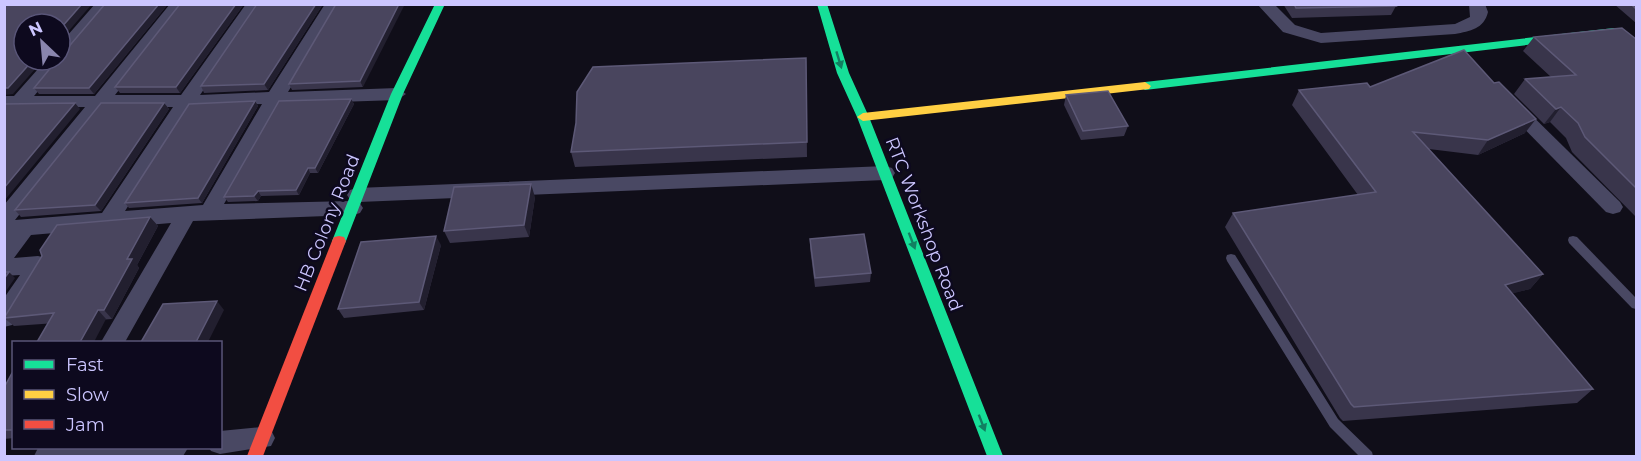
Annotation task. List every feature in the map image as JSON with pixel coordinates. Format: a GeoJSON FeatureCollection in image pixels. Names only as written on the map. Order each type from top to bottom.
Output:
{"type":"FeatureCollection","features":[{"type":"Feature","properties":{"kind":"street"},"geometry":{"type":"LineString","coordinates":[[72,41],[104,4]]}},
{"type":"Feature","properties":{"kind":"street"},"geometry":{"type":"LineString","coordinates":[[4,220],[103,101],[179,4]]}},
{"type":"Feature","properties":{"kind":"street"},"geometry":{"type":"LineString","coordinates":[[108,221],[186,101],[255,4]]}},
{"type":"Feature","properties":{"kind":"street"},"geometry":{"type":"LineString","coordinates":[[114,341],[274,99],[333,4]]}},
{"type":"Feature","properties":{"kind":"street","name":"HB Colony Road"},"geometry":{"type":"LineString","coordinates":[[258,447],[397,94],[440,4]]}},
{"type":"Feature","properties":{"kind":"street","name":"RTC Workshop Road"},"geometry":{"type":"LineString","coordinates":[[822,4],[843,73],[863,117],[994,456]]}},
{"type":"Feature","properties":{"kind":"street"},"geometry":{"type":"LineString","coordinates":[[1265,4],[1285,28],[1302,35],[1321,38],[1455,29],[1469,26],[1478,19],[1480,12],[1477,4]]}},
{"type":"Feature","properties":{"kind":"street"},"geometry":{"type":"LineString","coordinates":[[863,117],[1614,31],[1636,48]]}},
{"type":"Feature","properties":{"kind":"street"},"geometry":{"type":"LineString","coordinates":[[1455,49],[1471,66]]}},
{"type":"Feature","properties":{"kind":"street"},"geometry":{"type":"LineString","coordinates":[[10,104],[43,72]]}},
{"type":"Feature","properties":{"kind":"street"},"geometry":{"type":"LineString","coordinates":[[1496,91],[1613,207]]}},
{"type":"Feature","properties":{"kind":"street"},"geometry":{"type":"LineString","coordinates":[[10,104],[274,99],[397,94]]}},
{"type":"Feature","properties":{"kind":"street"},"geometry":{"type":"LineString","coordinates":[[4,256],[15,228],[355,202],[885,173]]}},
{"type":"Feature","properties":{"kind":"street"},"geometry":{"type":"LineString","coordinates":[[4,268],[38,264],[4,318]]}},
{"type":"Feature","properties":{"kind":"street"},"geometry":{"type":"LineString","coordinates":[[222,443],[258,447]]}},
{"type":"Feature","properties":{"kind":"street"},"geometry":{"type":"LineString","coordinates":[[71,456],[152,449]]}},
{"type":"Feature","properties":{"kind":"lane"},"geometry":{"type":"LineString","coordinates":[[1573,240],[1636,304]]}},
{"type":"Feature","properties":{"kind":"lane"},"geometry":{"type":"LineString","coordinates":[[1231,258],[1334,423],[1367,456]]}},
{"type":"Feature","properties":{"kind":"building"},"geometry":{"type":"Polygon","coordinates":[[[4,4],[82,4],[72,15],[72,12],[12,12],[12,72],[22,72],[8,88],[4,88],[4,4]]]}},
{"type":"Feature","properties":{"kind":"building"},"geometry":{"type":"Polygon","coordinates":[[[105,4],[159,4],[89,88],[34,88],[47,72],[72,72],[72,43],[105,4]]]}},
{"type":"Feature","properties":{"kind":"building"},"geometry":{"type":"Polygon","coordinates":[[[180,4],[236,4],[176,87],[115,87],[180,4]]]}},
{"type":"Feature","properties":{"kind":"building"},"geometry":{"type":"Polygon","coordinates":[[[257,4],[316,4],[264,84],[201,86],[257,4]]]}},
{"type":"Feature","properties":{"kind":"building"},"geometry":{"type":"Polygon","coordinates":[[[336,4],[399,4],[360,81],[289,84],[336,4]]]}},
{"type":"Feature","properties":{"kind":"building"},"geometry":{"type":"Polygon","coordinates":[[[1294,4],[1394,4],[1396,6],[1296,8],[1294,4]]]}},
{"type":"Feature","properties":{"kind":"building"},"geometry":{"type":"Polygon","coordinates":[[[1622,28],[1636,39],[1636,188],[1585,137],[1578,123],[1561,107],[1556,109],[1525,79],[1576,75],[1534,37],[1622,28]]]}},
{"type":"Feature","properties":{"kind":"building"},"geometry":{"type":"Polygon","coordinates":[[[1464,50],[1494,83],[1499,82],[1536,119],[1488,140],[1413,132],[1543,274],[1505,285],[1593,389],[1354,407],[1233,213],[1376,192],[1299,90],[1367,83],[1370,87],[1464,50]]]}},
{"type":"Feature","properties":{"kind":"building"},"geometry":{"type":"Polygon","coordinates":[[[806,58],[807,142],[571,152],[576,123],[577,92],[593,67],[806,58]]]}},
{"type":"Feature","properties":{"kind":"building"},"geometry":{"type":"Polygon","coordinates":[[[1108,91],[1128,126],[1083,131],[1066,95],[1108,91]]]}},
{"type":"Feature","properties":{"kind":"building"},"geometry":{"type":"Polygon","coordinates":[[[351,99],[315,168],[308,168],[296,190],[258,191],[254,196],[224,197],[279,101],[351,99]]]}},
{"type":"Feature","properties":{"kind":"building"},"geometry":{"type":"Polygon","coordinates":[[[255,101],[198,198],[125,203],[189,104],[255,101]]]}},
{"type":"Feature","properties":{"kind":"building"},"geometry":{"type":"Polygon","coordinates":[[[75,103],[4,188],[4,104],[75,103]]]}},
{"type":"Feature","properties":{"kind":"building"},"geometry":{"type":"Polygon","coordinates":[[[101,103],[164,103],[95,205],[15,210],[101,103]]]}},
{"type":"Feature","properties":{"kind":"building"},"geometry":{"type":"Polygon","coordinates":[[[531,184],[524,225],[444,231],[454,187],[531,184]]]}},
{"type":"Feature","properties":{"kind":"building"},"geometry":{"type":"Polygon","coordinates":[[[150,217],[127,259],[132,259],[104,310],[98,310],[81,341],[38,341],[54,313],[4,318],[42,256],[40,250],[57,225],[150,217]]]}},
{"type":"Feature","properties":{"kind":"building"},"geometry":{"type":"Polygon","coordinates":[[[864,234],[871,273],[815,278],[810,239],[864,234]]]}},
{"type":"Feature","properties":{"kind":"building"},"geometry":{"type":"Polygon","coordinates":[[[436,236],[419,302],[338,309],[361,242],[436,236]]]}},
{"type":"Feature","properties":{"kind":"building"},"geometry":{"type":"Polygon","coordinates":[[[217,301],[197,341],[142,341],[163,304],[217,301]]]}},
{"type":"Feature","properties":{"kind":"building"},"geometry":{"type":"Polygon","coordinates":[[[12,373],[12,430],[4,430],[4,384],[12,373]]]}},
{"type":"Feature","properties":{"kind":"traffic: fast"},"geometry":{"type":"LineString","coordinates":[[339,241],[397,94],[440,4]]}},
{"type":"Feature","properties":{"kind":"traffic: fast"},"geometry":{"type":"LineString","coordinates":[[822,4],[843,73],[863,117],[995,456]]}},
{"type":"Feature","properties":{"kind":"traffic: fast"},"geometry":{"type":"LineString","coordinates":[[1145,86],[1614,31],[1636,48]]}},
{"type":"Feature","properties":{"kind":"traffic: slow"},"geometry":{"type":"LineString","coordinates":[[863,117],[1145,86]]}},
{"type":"Feature","properties":{"kind":"traffic: jam"},"geometry":{"type":"LineString","coordinates":[[255,456],[339,241]]}}]}
